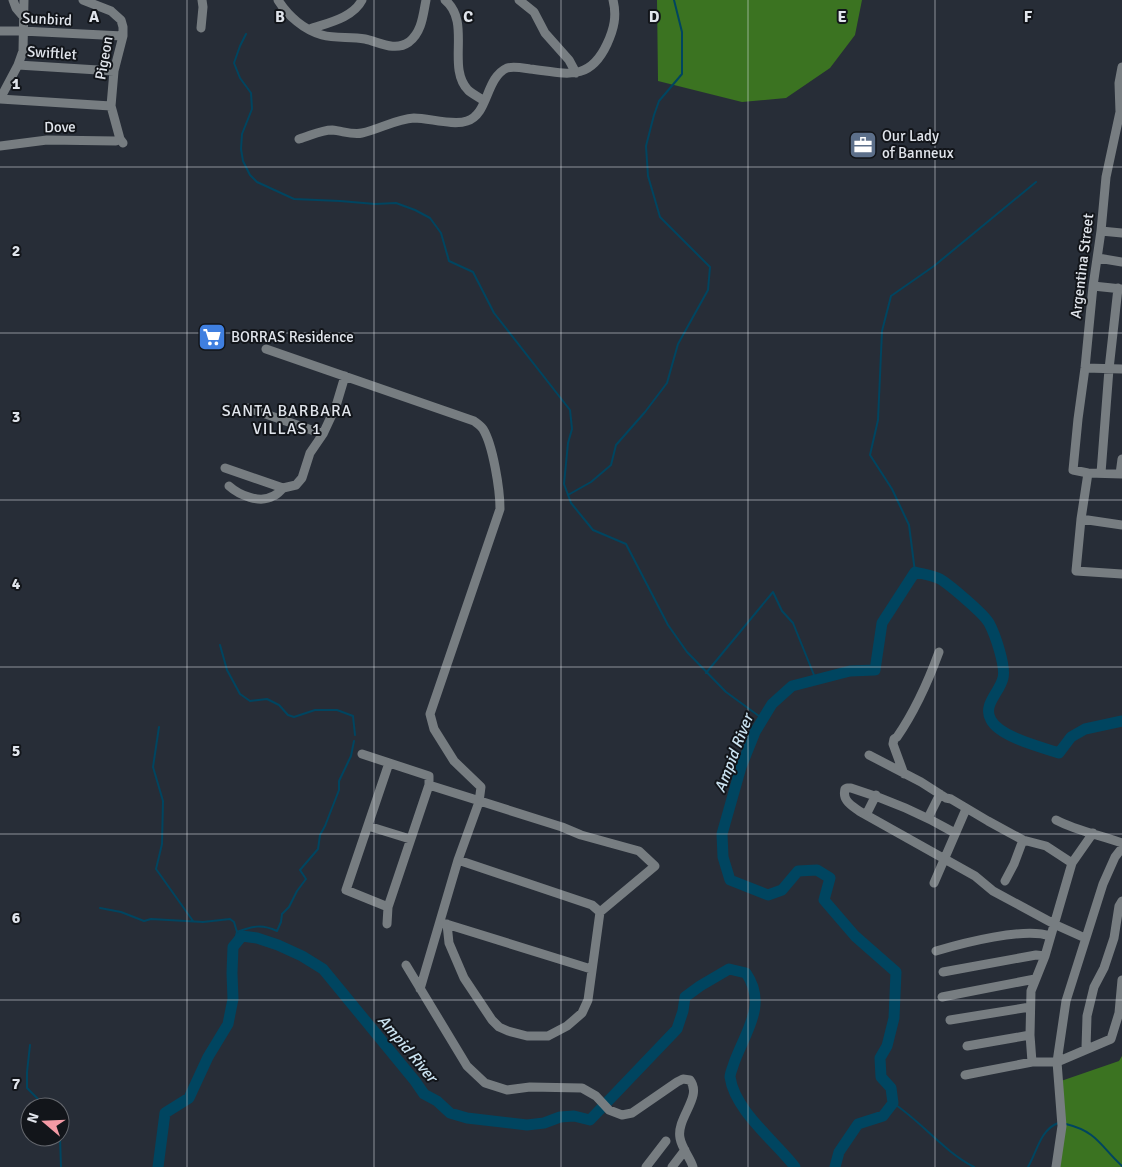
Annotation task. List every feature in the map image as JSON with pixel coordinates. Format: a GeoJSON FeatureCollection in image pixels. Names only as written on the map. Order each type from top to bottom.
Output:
{"type":"FeatureCollection","features":[{"type":"Feature","properties":{"kind":"street"},"geometry":{"type":"LineString","coordinates":[[13,0],[16,8],[22,15]]}},
{"type":"Feature","properties":{"kind":"street"},"geometry":{"type":"LineString","coordinates":[[24,0],[25,5],[22,15],[23,50],[0,99],[111,106]]}},
{"type":"Feature","properties":{"kind":"street","name":"Pigeon"},"geometry":{"type":"LineString","coordinates":[[83,0],[111,11],[121,20],[123,26],[123,36],[114,71],[111,106],[122,141]]}},
{"type":"Feature","properties":{"kind":"street"},"geometry":{"type":"LineString","coordinates":[[200,28],[202,0]]}},
{"type":"Feature","properties":{"kind":"street"},"geometry":{"type":"LineString","coordinates":[[278,0],[292,17],[303,26],[322,35],[362,38],[390,46],[401,46],[416,36],[426,0]]}},
{"type":"Feature","properties":{"kind":"street"},"geometry":{"type":"LineString","coordinates":[[310,29],[347,15],[362,0]]}},
{"type":"Feature","properties":{"kind":"street"},"geometry":{"type":"LineString","coordinates":[[445,0],[456,16],[460,78],[468,90],[484,101]]}},
{"type":"Feature","properties":{"kind":"street"},"geometry":{"type":"LineString","coordinates":[[519,0],[534,12],[546,33],[569,60],[576,73]]}},
{"type":"Feature","properties":{"kind":"street"},"geometry":{"type":"LineString","coordinates":[[299,139],[332,130],[350,134],[362,132],[407,119],[426,118],[460,122],[468,121],[476,114],[499,73],[509,68],[576,73],[586,70],[596,63],[602,54],[614,26],[615,16],[612,0]]}},
{"type":"Feature","properties":{"kind":"street","name":"Sunbird"},"geometry":{"type":"LineString","coordinates":[[0,31],[123,36]]}},
{"type":"Feature","properties":{"kind":"street","name":"Swiftlet"},"geometry":{"type":"LineString","coordinates":[[18,64],[114,71]]}},
{"type":"Feature","properties":{"kind":"street","name":"Argentina Street"},"geometry":{"type":"LineString","coordinates":[[1088,472],[1073,470],[1106,177],[1121,112],[1122,67]]}},
{"type":"Feature","properties":{"kind":"street","name":"Dove"},"geometry":{"type":"LineString","coordinates":[[0,146],[47,140],[122,141]]}},
{"type":"Feature","properties":{"kind":"street"},"geometry":{"type":"LineString","coordinates":[[1101,231],[1122,233]]}},
{"type":"Feature","properties":{"kind":"street"},"geometry":{"type":"LineString","coordinates":[[1098,258],[1122,262]]}},
{"type":"Feature","properties":{"kind":"street"},"geometry":{"type":"LineString","coordinates":[[1093,286],[1120,288],[1109,369],[1100,473]]}},
{"type":"Feature","properties":{"kind":"street"},"geometry":{"type":"LineString","coordinates":[[266,349],[474,421],[482,427],[489,442],[500,498],[500,509],[430,714],[434,729],[454,761],[481,787],[479,802],[458,860],[443,923],[420,988]]}},
{"type":"Feature","properties":{"kind":"street"},"geometry":{"type":"LineString","coordinates":[[1085,368],[1122,369]]}},
{"type":"Feature","properties":{"kind":"street"},"geometry":{"type":"LineString","coordinates":[[229,486],[237,494],[263,500],[273,497],[283,488],[296,485],[302,478],[310,453],[324,434],[336,406],[345,376]]}},
{"type":"Feature","properties":{"kind":"street"},"geometry":{"type":"LineString","coordinates":[[248,408],[324,434]]}},
{"type":"Feature","properties":{"kind":"street"},"geometry":{"type":"LineString","coordinates":[[1122,459],[1121,474],[1088,472],[1076,571],[1122,574]]}},
{"type":"Feature","properties":{"kind":"street"},"geometry":{"type":"LineString","coordinates":[[225,468],[283,488]]}},
{"type":"Feature","properties":{"kind":"street"},"geometry":{"type":"LineString","coordinates":[[1081,519],[1122,525]]}},
{"type":"Feature","properties":{"kind":"street"},"geometry":{"type":"LineString","coordinates":[[904,774],[892,744],[912,715],[939,652]]}},
{"type":"Feature","properties":{"kind":"street"},"geometry":{"type":"LineString","coordinates":[[362,754],[429,776],[429,785],[388,907],[387,924]]}},
{"type":"Feature","properties":{"kind":"street"},"geometry":{"type":"LineString","coordinates":[[870,755],[1024,840],[1046,846],[1072,863]]}},
{"type":"Feature","properties":{"kind":"street"},"geometry":{"type":"LineString","coordinates":[[388,907],[346,890],[389,763]]}},
{"type":"Feature","properties":{"kind":"street"},"geometry":{"type":"LineString","coordinates":[[429,785],[639,852],[655,866],[600,912],[588,1000],[582,1013],[566,1026],[548,1036],[527,1036],[508,1031],[499,1027],[492,1020],[464,978],[449,943],[443,923]]}},
{"type":"Feature","properties":{"kind":"street"},"geometry":{"type":"LineString","coordinates":[[955,833],[928,818],[876,795],[845,789],[844,796],[849,804],[866,815],[975,876],[993,891],[1084,938]]}},
{"type":"Feature","properties":{"kind":"street"},"geometry":{"type":"LineString","coordinates":[[928,818],[940,794]]}},
{"type":"Feature","properties":{"kind":"street"},"geometry":{"type":"LineString","coordinates":[[866,815],[876,795]]}},
{"type":"Feature","properties":{"kind":"street"},"geometry":{"type":"LineString","coordinates":[[934,883],[966,809]]}},
{"type":"Feature","properties":{"kind":"street"},"geometry":{"type":"LineString","coordinates":[[1056,820],[1073,829],[1093,833],[1122,843]]}},
{"type":"Feature","properties":{"kind":"street"},"geometry":{"type":"LineString","coordinates":[[368,826],[410,839]]}},
{"type":"Feature","properties":{"kind":"street"},"geometry":{"type":"LineString","coordinates":[[1032,1062],[1030,1035],[1031,991],[1045,956],[1053,923],[1072,863],[1093,833]]}},
{"type":"Feature","properties":{"kind":"street"},"geometry":{"type":"LineString","coordinates":[[1005,881],[1024,840]]}},
{"type":"Feature","properties":{"kind":"street"},"geometry":{"type":"LineString","coordinates":[[1056,1167],[1062,1126],[1057,1062],[1066,1001],[1084,938],[1107,875],[1115,857],[1122,848]]}},
{"type":"Feature","properties":{"kind":"street"},"geometry":{"type":"LineString","coordinates":[[458,860],[592,905],[600,912]]}},
{"type":"Feature","properties":{"kind":"street"},"geometry":{"type":"LineString","coordinates":[[1086,1048],[1087,1016],[1094,987],[1104,968],[1114,938],[1122,901]]}},
{"type":"Feature","properties":{"kind":"street"},"geometry":{"type":"LineString","coordinates":[[443,923],[591,969]]}},
{"type":"Feature","properties":{"kind":"street"},"geometry":{"type":"LineString","coordinates":[[936,950],[968,942],[1021,934],[1044,934],[1050,936]]}},
{"type":"Feature","properties":{"kind":"street"},"geometry":{"type":"LineString","coordinates":[[944,972],[1036,955],[1045,956]]}},
{"type":"Feature","properties":{"kind":"street"},"geometry":{"type":"LineString","coordinates":[[406,965],[467,1066],[485,1083],[507,1090],[582,1088],[596,1096],[609,1110],[615,1114],[622,1115],[632,1114],[677,1082],[683,1079],[690,1080],[694,1086],[695,1094],[681,1124],[680,1138],[693,1167]]}},
{"type":"Feature","properties":{"kind":"street"},"geometry":{"type":"LineString","coordinates":[[942,997],[1035,979]]}},
{"type":"Feature","properties":{"kind":"street"},"geometry":{"type":"LineString","coordinates":[[966,1075],[1032,1062],[1057,1062],[1086,1048],[1111,1039],[1119,1013],[1122,980]]}},
{"type":"Feature","properties":{"kind":"street"},"geometry":{"type":"LineString","coordinates":[[950,1020],[1030,1007]]}},
{"type":"Feature","properties":{"kind":"street"},"geometry":{"type":"LineString","coordinates":[[968,1046],[1030,1035]]}},
{"type":"Feature","properties":{"kind":"street"},"geometry":{"type":"LineString","coordinates":[[646,1167],[666,1141]]}},
{"type":"Feature","properties":{"kind":"street"},"geometry":{"type":"LineString","coordinates":[[672,1167],[685,1150]]}},
{"type":"Feature","properties":{"kind":"green space"},"geometry":{"type":"Polygon","coordinates":[[[657,0],[862,0],[855,35],[830,68],[786,98],[742,102],[658,81],[657,0]]]}},
{"type":"Feature","properties":{"kind":"green space"},"geometry":{"type":"Polygon","coordinates":[[[1122,1056],[1122,1167],[1059,1167],[1061,1081],[1119,1061],[1122,1056]]]}},
{"type":"Feature","properties":{"kind":"waterway"},"geometry":{"type":"LineString","coordinates":[[568,495],[591,482],[611,465],[616,445],[667,383],[678,344],[708,290],[710,267],[660,217],[648,176],[646,146],[654,115],[659,101],[682,74],[682,32],[674,0]]}},
{"type":"Feature","properties":{"kind":"waterway"},"geometry":{"type":"LineString","coordinates":[[246,34],[234,63],[240,78],[251,93],[252,109],[242,134],[241,149],[243,161],[250,175],[257,182],[294,199],[375,204],[396,203],[430,218],[441,233],[449,261],[473,272],[494,313],[570,410],[572,429],[568,443],[564,484],[571,503],[593,530],[626,544],[668,625],[687,652],[726,692],[763,719]]}},
{"type":"Feature","properties":{"kind":"waterway"},"geometry":{"type":"LineString","coordinates":[[915,572],[909,525],[892,489],[870,455],[878,420],[882,331],[891,296],[934,266],[1036,182]]}},
{"type":"Feature","properties":{"kind":"waterway","name":"Ampid River"},"geometry":{"type":"LineString","coordinates":[[835,1167],[839,1152],[858,1124],[883,1116],[893,1103],[891,1088],[881,1077],[880,1058],[887,1046],[894,1018],[896,972],[855,936],[824,900],[830,878],[817,870],[798,871],[782,890],[768,895],[730,880],[723,857],[722,834],[741,767],[755,732],[772,704],[792,686],[850,671],[875,670],[882,623],[915,572],[934,576],[945,582],[989,623],[999,650],[1004,673],[989,709],[991,720],[996,726],[1022,741],[1059,753],[1071,737],[1085,729],[1122,721]]}},
{"type":"Feature","properties":{"kind":"waterway"},"geometry":{"type":"LineString","coordinates":[[706,673],[773,592],[782,611],[793,623],[816,680]]}},
{"type":"Feature","properties":{"kind":"waterway"},"geometry":{"type":"LineString","coordinates":[[220,645],[227,670],[240,694],[250,701],[267,699],[279,705],[288,715],[294,717],[315,710],[337,710],[353,716],[355,735]]}},
{"type":"Feature","properties":{"kind":"waterway"},"geometry":{"type":"LineString","coordinates":[[159,727],[153,767],[163,801],[162,844],[156,869],[193,921]]}},
{"type":"Feature","properties":{"kind":"waterway"},"geometry":{"type":"LineString","coordinates":[[233,947],[237,932],[242,930],[262,927],[277,931],[282,914],[289,907],[306,879],[300,870],[318,849],[320,835],[339,790],[339,781],[351,756],[354,741]]}},
{"type":"Feature","properties":{"kind":"waterway"},"geometry":{"type":"LineString","coordinates":[[100,908],[121,912],[144,921],[151,919],[203,922],[230,919],[234,922],[237,932]]}},
{"type":"Feature","properties":{"kind":"waterway","name":"Ampid River"},"geometry":{"type":"LineString","coordinates":[[158,1167],[165,1113],[189,1098],[208,1057],[228,1024],[233,999],[233,947],[242,936],[257,938],[278,945],[302,956],[323,969],[424,1094],[437,1101],[450,1113],[467,1118],[527,1125],[544,1123],[560,1117],[574,1116],[590,1120],[677,1029],[685,997],[729,969],[746,973],[755,996],[755,1007],[731,1072],[730,1077],[733,1090],[747,1114],[795,1167]]}},
{"type":"Feature","properties":{"kind":"waterway"},"geometry":{"type":"LineString","coordinates":[[30,1045],[27,1088],[36,1097]]}},
{"type":"Feature","properties":{"kind":"waterway"},"geometry":{"type":"LineString","coordinates":[[893,1103],[952,1153],[974,1167]]}},
{"type":"Feature","properties":{"kind":"waterway"},"geometry":{"type":"LineString","coordinates":[[1028,1167],[1043,1136],[1052,1126],[1058,1123]]}},
{"type":"Feature","properties":{"kind":"waterway"},"geometry":{"type":"LineString","coordinates":[[1066,1124],[1077,1127],[1098,1140],[1122,1166]]}},
{"type":"Feature","properties":{"kind":"waterway"},"geometry":{"type":"LineString","coordinates":[[60,1147],[61,1167]]}},
{"type":"Feature","properties":{"kind":"place","name":"Our Lady of Banneux"},"geometry":{"type":"Point","coordinates":[863,145]}},
{"type":"Feature","properties":{"kind":"place","name":"BORRAS Residence"},"geometry":{"type":"Point","coordinates":[212,337]}},
{"type":"Feature","properties":{"kind":"district","name":"SANTA BARBARA VILLAS 1"},"geometry":{"type":"Point","coordinates":[287,419]}}]}
